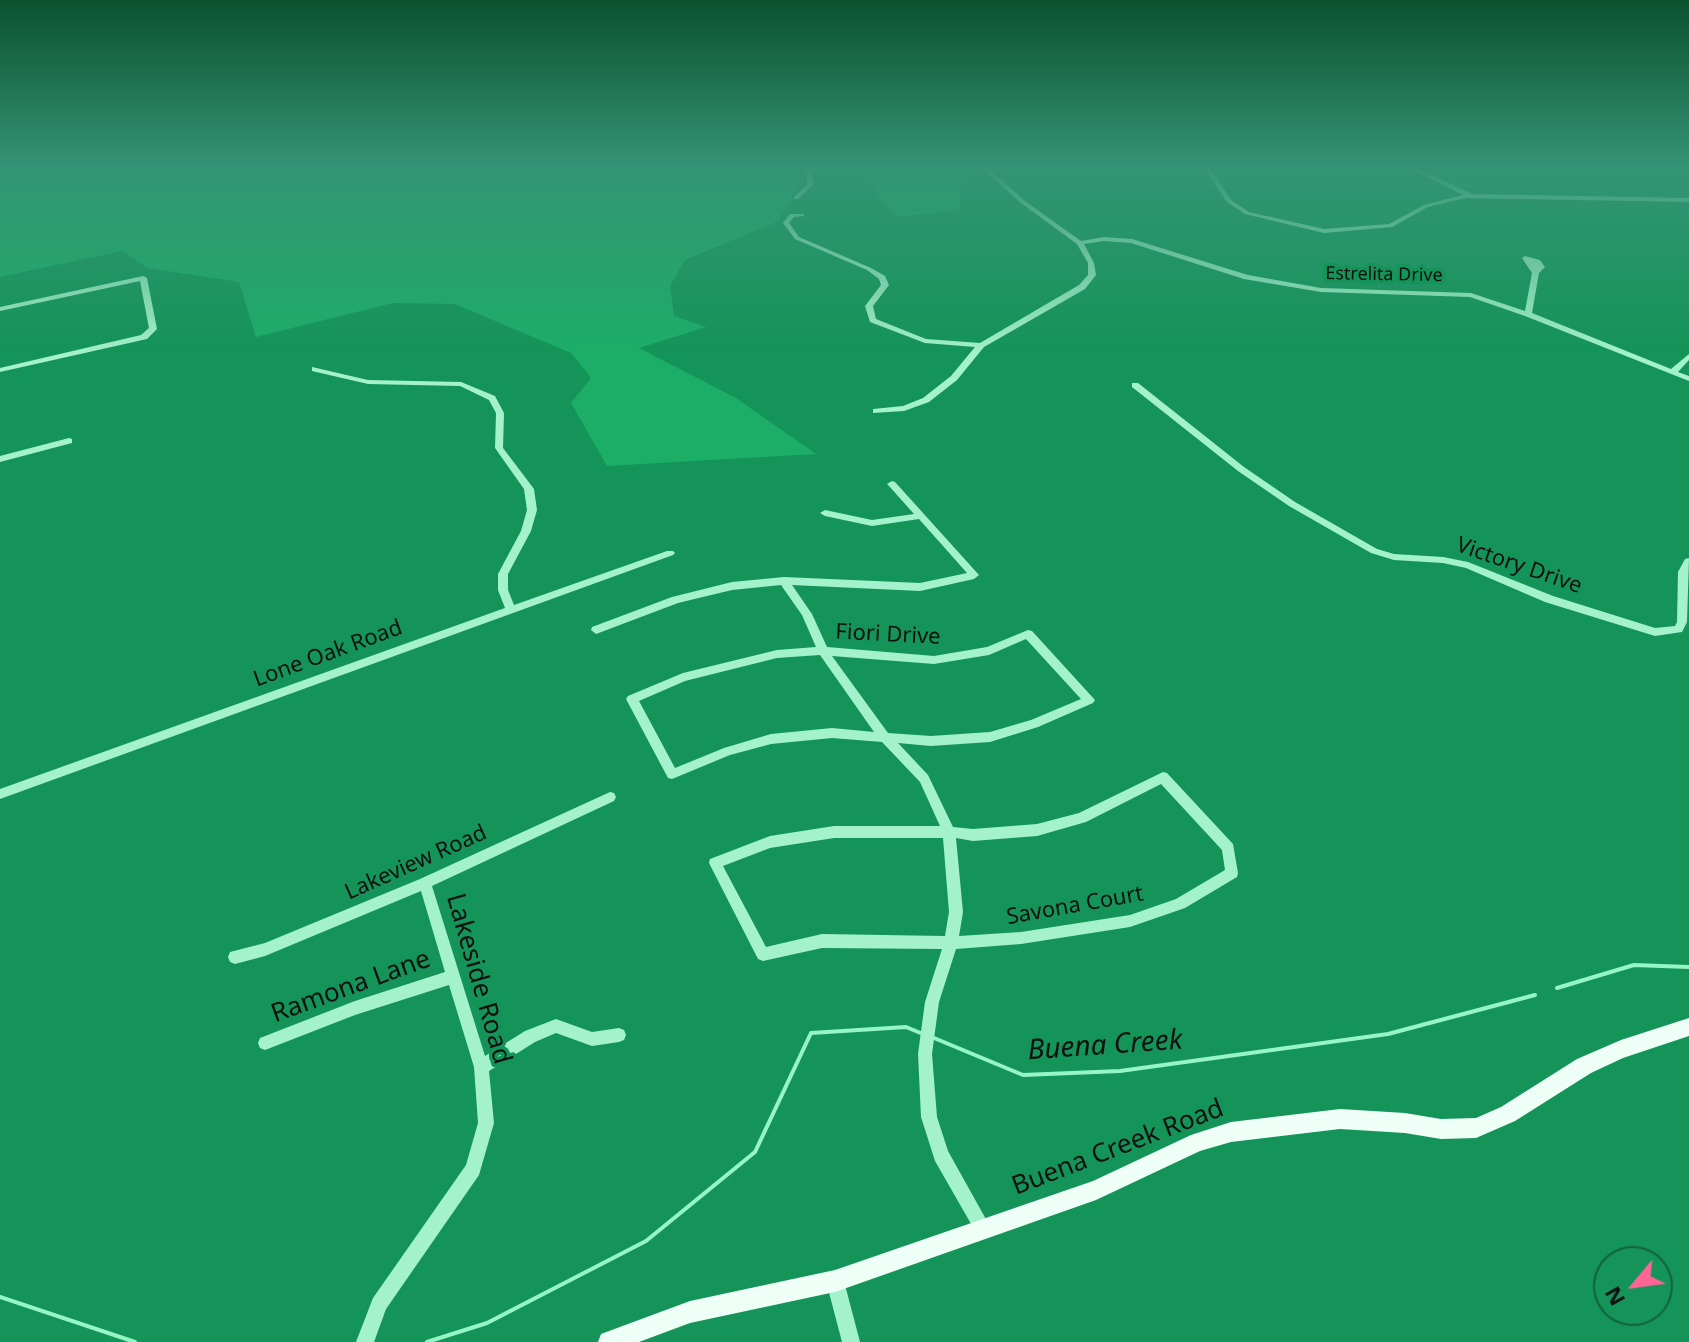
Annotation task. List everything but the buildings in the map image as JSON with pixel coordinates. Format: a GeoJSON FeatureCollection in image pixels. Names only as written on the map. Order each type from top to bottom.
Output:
{"type":"FeatureCollection","features":[{"type":"Feature","properties":{"kind":"main road","name":"Buena Creek Road"},"geometry":{"type":"LineString","coordinates":[[609,1342],[690,1312],[835,1281],[1096,1190],[1198,1142],[1231,1132],[1340,1119],[1405,1123],[1441,1129],[1476,1128],[1508,1114],[1584,1066],[1621,1049],[1689,1027]]}},
{"type":"Feature","properties":{"kind":"street"},"geometry":{"type":"LineString","coordinates":[[789,231],[797,238],[882,278],[885,285],[869,306],[873,320],[937,344],[981,345]]}},
{"type":"Feature","properties":{"kind":"street"},"geometry":{"type":"LineString","coordinates":[[876,411],[891,411],[926,400],[954,378],[981,345],[1082,287],[1092,275],[1091,263],[1080,243],[1063,231]]}},
{"type":"Feature","properties":{"kind":"street","name":"Estrelita Drive"},"geometry":{"type":"LineString","coordinates":[[1080,243],[1104,239],[1132,241],[1220,270],[1300,287],[1394,295],[1453,292],[1490,300],[1689,379]]}},
{"type":"Feature","properties":{"kind":"street"},"geometry":{"type":"LineString","coordinates":[[1528,314],[1536,273]]}},
{"type":"Feature","properties":{"kind":"street"},"geometry":{"type":"LineString","coordinates":[[0,309],[143,278],[153,329],[150,335],[0,370]]}},
{"type":"Feature","properties":{"kind":"street"},"geometry":{"type":"LineString","coordinates":[[1673,372],[1689,356]]}},
{"type":"Feature","properties":{"kind":"street"},"geometry":{"type":"LineString","coordinates":[[315,369],[368,382],[461,384],[492,398],[500,413],[499,448],[529,489],[532,510],[526,531],[503,574],[503,590],[511,609]]}},
{"type":"Feature","properties":{"kind":"street","name":"Victory Drive"},"geometry":{"type":"LineString","coordinates":[[1135,385],[1241,469],[1292,504],[1374,551],[1394,557],[1468,565],[1549,599],[1655,632],[1678,629],[1682,622],[1683,572],[1689,561]]}},
{"type":"Feature","properties":{"kind":"street"},"geometry":{"type":"LineString","coordinates":[[0,459],[69,441]]}},
{"type":"Feature","properties":{"kind":"street"},"geometry":{"type":"LineString","coordinates":[[596,630],[690,596],[732,586],[784,581],[920,587],[974,575],[892,484]]}},
{"type":"Feature","properties":{"kind":"street"},"geometry":{"type":"LineString","coordinates":[[825,513],[872,523],[921,516]]}},
{"type":"Feature","properties":{"kind":"street","name":"Lone Oak Road"},"geometry":{"type":"LineString","coordinates":[[0,794],[670,553]]}},
{"type":"Feature","properties":{"kind":"street"},"geometry":{"type":"LineString","coordinates":[[784,581],[807,614],[823,651],[884,736],[924,779],[949,832],[955,881],[951,943],[926,1046],[929,1117],[941,1155],[984,1230]]}},
{"type":"Feature","properties":{"kind":"street","name":"Fiori Drive"},"geometry":{"type":"LineString","coordinates":[[823,651],[934,660],[989,651],[1028,634],[1089,700],[1034,724],[990,737],[931,741],[884,736]]}},
{"type":"Feature","properties":{"kind":"street"},"geometry":{"type":"LineString","coordinates":[[823,651],[777,654],[683,677],[632,699],[672,774],[728,751],[771,739],[832,733],[884,736]]}},
{"type":"Feature","properties":{"kind":"street","name":"Savona Court"},"geometry":{"type":"LineString","coordinates":[[949,832],[973,835],[1037,830],[1082,818],[1163,777],[1228,848],[1232,873],[1180,904],[1130,921],[1021,938],[951,943]]}},
{"type":"Feature","properties":{"kind":"street","name":"Lakeview Road"},"geometry":{"type":"LineString","coordinates":[[235,957],[265,949],[425,883],[610,797]]}},
{"type":"Feature","properties":{"kind":"street"},"geometry":{"type":"LineString","coordinates":[[949,832],[834,832],[793,836],[715,863],[763,954],[822,941],[951,943]]}},
{"type":"Feature","properties":{"kind":"street","name":"Lakeside Road"},"geometry":{"type":"LineString","coordinates":[[365,1342],[379,1304],[473,1169],[486,1123],[481,1067],[425,883]]}},
{"type":"Feature","properties":{"kind":"street","name":"Ramona Lane"},"geometry":{"type":"LineString","coordinates":[[265,1043],[355,1008],[454,976]]}},
{"type":"Feature","properties":{"kind":"street"},"geometry":{"type":"LineString","coordinates":[[481,1067],[530,1036],[556,1026],[592,1039],[619,1035]]}},
{"type":"Feature","properties":{"kind":"street"},"geometry":{"type":"LineString","coordinates":[[835,1281],[851,1342]]}},
{"type":"Feature","properties":{"kind":"green space"},"geometry":{"type":"Polygon","coordinates":[[[0,231],[755,231],[685,260],[670,286],[674,316],[706,327],[639,348],[736,398],[816,454],[607,466],[571,403],[591,378],[571,353],[455,304],[393,303],[256,337],[239,282],[148,268],[122,251],[0,277],[0,231]]]}},
{"type":"Feature","properties":{"kind":"waterway","name":"Buena Creek"},"geometry":{"type":"LineString","coordinates":[[1557,988],[1634,965],[1689,967]]}},
{"type":"Feature","properties":{"kind":"waterway","name":"Buena Creek"},"geometry":{"type":"LineString","coordinates":[[934,1038],[1023,1075],[1120,1071],[1388,1034],[1535,995]]}},
{"type":"Feature","properties":{"kind":"waterway","name":"Buena Creek"},"geometry":{"type":"LineString","coordinates":[[427,1342],[487,1323],[646,1241],[755,1152],[811,1033],[906,1027],[923,1034]]}},
{"type":"Feature","properties":{"kind":"waterway","name":"Buena Creek"},"geometry":{"type":"LineString","coordinates":[[0,1297],[135,1342]]}}]}
